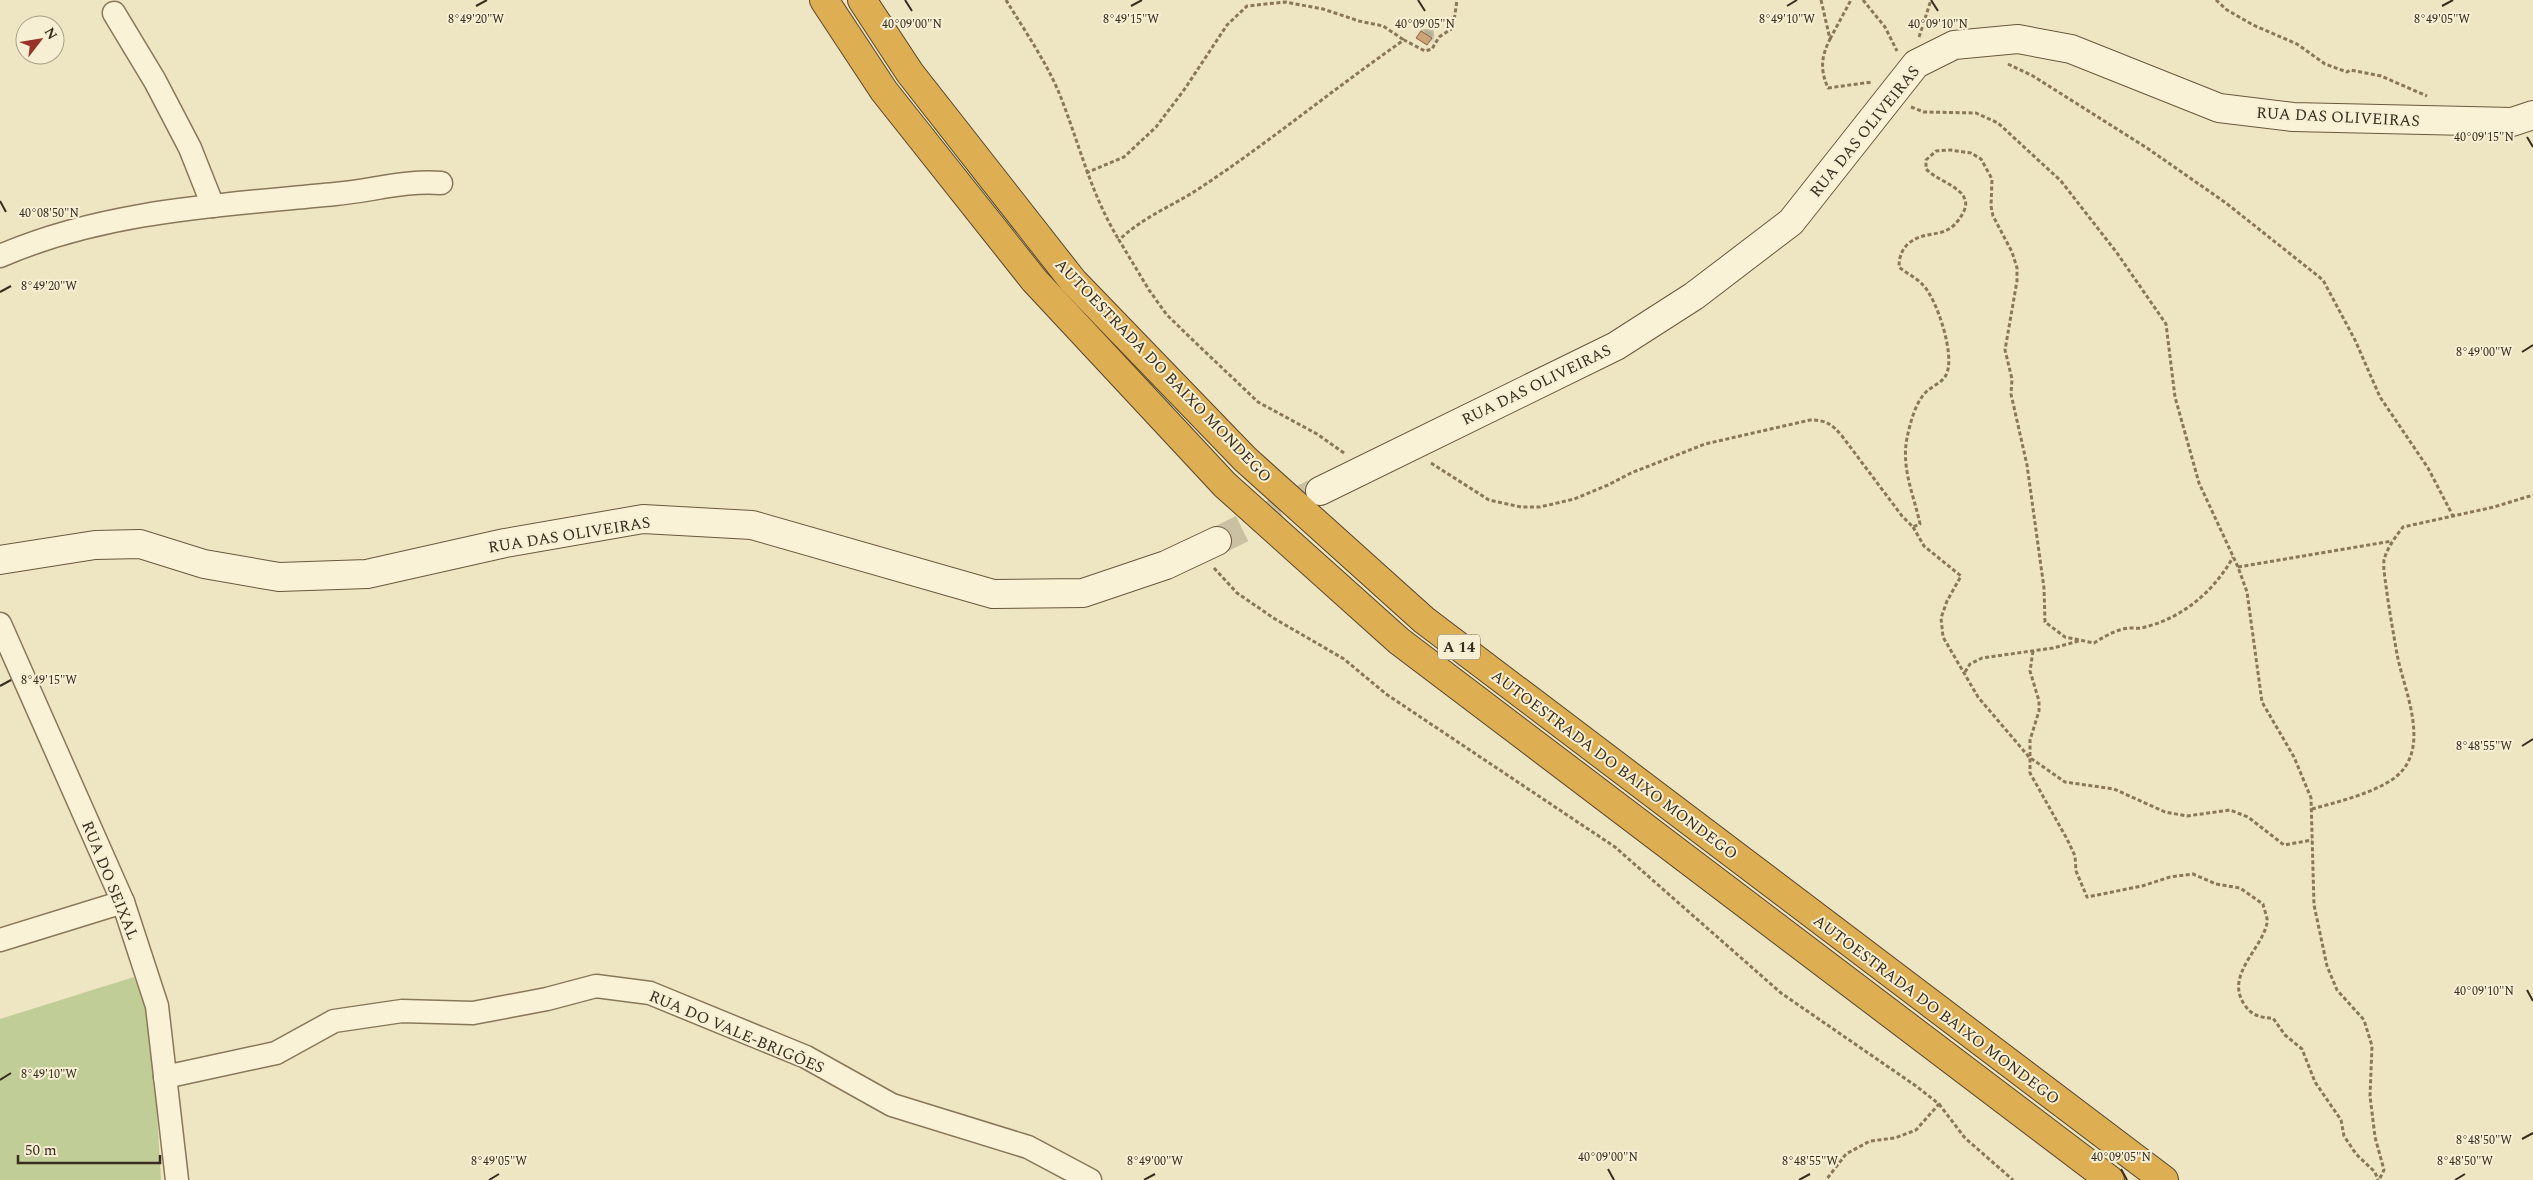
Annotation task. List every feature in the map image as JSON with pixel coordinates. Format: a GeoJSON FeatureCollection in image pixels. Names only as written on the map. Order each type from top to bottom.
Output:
{"type":"FeatureCollection","features":[{"type":"Feature","properties":{"kind":"highway","name":"AUTOESTRADA DO BAIXO MONDEGO"},"geometry":{"type":"LineString","coordinates":[[824,0],[884,92],[1034,280],[1225,485],[1399,641],[2110,1180]]}},
{"type":"Feature","properties":{"kind":"highway","name":"AUTOESTRADA DO BAIXO MONDEGO"},"geometry":{"type":"LineString","coordinates":[[862,0],[910,72],[1073,280],[1252,466],[1424,620],[2164,1180]]}},
{"type":"Feature","properties":{"kind":"street"},"geometry":{"type":"LineString","coordinates":[[114,13],[155,81],[190,148],[213,206]]}},
{"type":"Feature","properties":{"kind":"street","name":"RUA DAS OLIVEIRAS"},"geometry":{"type":"LineString","coordinates":[[1320,491],[1616,346],[1694,296],[1791,222],[1911,71],[1954,45],[2018,39],[2071,49],[2219,108],[2293,117],[2512,122],[2533,115]]}},
{"type":"Feature","properties":{"kind":"street"},"geometry":{"type":"LineString","coordinates":[[0,256],[20,247],[131,217],[213,206],[359,192],[419,181],[441,183]]}},
{"type":"Feature","properties":{"kind":"street","name":"RUA DAS OLIVEIRAS"},"geometry":{"type":"LineString","coordinates":[[0,560],[95,545],[140,544],[204,564],[279,577],[367,574],[505,543],[644,519],[752,525],[993,594],[1083,593],[1166,565],[1208,545]]}},
{"type":"Feature","properties":{"kind":"street","name":"RUA DO SEIXAL"},"geometry":{"type":"LineString","coordinates":[[0,624],[123,902],[157,1006],[177,1180]]}},
{"type":"Feature","properties":{"kind":"street"},"geometry":{"type":"LineString","coordinates":[[0,940],[123,902]]}},
{"type":"Feature","properties":{"kind":"street","name":"RUA DO VALE-BRIGÕES"},"geometry":{"type":"LineString","coordinates":[[165,1077],[276,1053],[334,1021],[402,1011],[472,1013],[547,999],[596,986],[650,993],[806,1057],[892,1104],[1028,1147],[1090,1180]]}},
{"type":"Feature","properties":{"kind":"path"},"geometry":{"type":"LineString","coordinates":[[1006,0],[1048,71],[1063,101],[1086,173],[1109,224],[1167,314],[1258,402],[1339,448],[1358,471]]}},
{"type":"Feature","properties":{"kind":"path"},"geometry":{"type":"LineString","coordinates":[[1086,173],[1124,157],[1156,127],[1184,90],[1227,25],[1246,6],[1286,2],[1323,9],[1359,22],[1383,26],[1425,51],[1432,49],[1439,37],[1453,28],[1456,0]]}},
{"type":"Feature","properties":{"kind":"path"},"geometry":{"type":"LineString","coordinates":[[1821,0],[1830,39]]}},
{"type":"Feature","properties":{"kind":"path"},"geometry":{"type":"LineString","coordinates":[[1851,0],[1822,54],[1822,75],[1828,88],[1879,80],[1911,71]]}},
{"type":"Feature","properties":{"kind":"path"},"geometry":{"type":"LineString","coordinates":[[1863,0],[1891,38],[1911,71]]}},
{"type":"Feature","properties":{"kind":"path"},"geometry":{"type":"LineString","coordinates":[[2216,0],[2227,10],[2253,25],[2297,44],[2325,64],[2347,72],[2350,70],[2381,76],[2435,100]]}},
{"type":"Feature","properties":{"kind":"path"},"geometry":{"type":"LineString","coordinates":[[1911,71],[1918,39],[1932,1]]}},
{"type":"Feature","properties":{"kind":"path"},"geometry":{"type":"LineString","coordinates":[[1120,240],[1134,225],[1207,183],[1404,40]]}},
{"type":"Feature","properties":{"kind":"path"},"geometry":{"type":"LineString","coordinates":[[2000,60],[2032,76],[2147,148],[2226,203],[2323,280],[2355,340],[2380,397],[2428,468],[2453,516]]}},
{"type":"Feature","properties":{"kind":"path"},"geometry":{"type":"LineString","coordinates":[[1887,99],[1924,112],[1976,113],[1998,123],[2061,181],[2117,253],[2166,324],[2175,397],[2199,483],[2238,567],[2246,592],[2262,702],[2294,757],[2311,798],[2314,905],[2327,966],[2337,990],[2364,1020],[2372,1046],[2370,1096],[2375,1137],[2384,1170],[2378,1180]]}},
{"type":"Feature","properties":{"kind":"path"},"geometry":{"type":"LineString","coordinates":[[1913,527],[1920,524],[1904,457],[1907,439],[1918,405],[1925,393],[1946,375],[1949,362],[1946,333],[1937,309],[1924,285],[1899,266],[1899,258],[1911,241],[1949,230],[1965,208],[1966,200],[1960,192],[1935,178],[1926,169],[1926,160],[1930,156],[1936,152],[1950,150],[1971,153],[1981,158],[1988,169],[1993,189],[1991,206],[2012,252],[2017,268],[2018,281],[2005,350],[2012,379],[2011,394],[2027,464],[2044,588],[2045,622],[2065,637],[2094,643],[2115,631],[2145,628],[2179,612],[2207,593],[2225,572],[2233,557]]}},
{"type":"Feature","properties":{"kind":"path"},"geometry":{"type":"LineString","coordinates":[[1407,447],[1489,500],[1521,507],[1540,507],[1574,500],[1631,472],[1705,444],[1810,420],[1823,420],[1834,426],[1902,516],[1913,527],[1924,546],[1961,576],[1947,601],[1941,618],[1943,636],[1978,697],[2029,757],[2065,782],[2114,789],[2165,812],[2187,816],[2230,810],[2248,817],[2284,845],[2312,840]]}},
{"type":"Feature","properties":{"kind":"path"},"geometry":{"type":"LineString","coordinates":[[2312,809],[2373,790],[2392,780],[2408,760],[2414,742],[2410,696],[2398,654],[2385,579],[2384,560],[2393,541],[2403,527],[2494,507],[2533,495]]}},
{"type":"Feature","properties":{"kind":"path"},"geometry":{"type":"LineString","coordinates":[[2238,567],[2393,541]]}},
{"type":"Feature","properties":{"kind":"path"},"geometry":{"type":"LineString","coordinates":[[1208,545],[1218,574],[1237,593],[1275,619],[1344,659],[1386,694],[1615,847],[1781,993],[1916,1086],[1939,1104],[1965,1138],[2013,1180]]}},
{"type":"Feature","properties":{"kind":"path"},"geometry":{"type":"LineString","coordinates":[[1965,672],[1970,664],[1982,658],[2032,651],[2079,641]]}},
{"type":"Feature","properties":{"kind":"path"},"geometry":{"type":"LineString","coordinates":[[2032,651],[2030,671],[2039,701],[2039,711],[2030,740],[2030,773],[2075,856],[2076,871],[2087,897],[2142,886],[2183,874],[2193,874],[2216,884],[2240,888],[2263,904],[2267,920],[2263,935],[2240,976],[2238,987],[2240,998],[2249,1011],[2261,1018],[2273,1018],[2285,1035],[2302,1049],[2315,1082],[2340,1120],[2344,1136],[2356,1154],[2375,1172],[2378,1180]]}},
{"type":"Feature","properties":{"kind":"path"},"geometry":{"type":"LineString","coordinates":[[1826,1180],[1846,1154],[1870,1141],[1896,1138],[1916,1130],[1939,1104]]}},
{"type":"Feature","properties":{"kind":"green space"},"geometry":{"type":"Polygon","coordinates":[[[134,977],[152,1026],[161,1180],[0,1180],[0,1019],[134,977]]]}},
{"type":"Feature","properties":{"kind":"building"},"geometry":{"type":"Polygon","coordinates":[[[1421,31],[1432,38],[1427,45],[1416,38],[1421,31]]]}},
{"type":"Feature","properties":{"kind":"tunnel"},"geometry":{"type":"LineString","coordinates":[[1217,541],[1314,493]]}}]}
